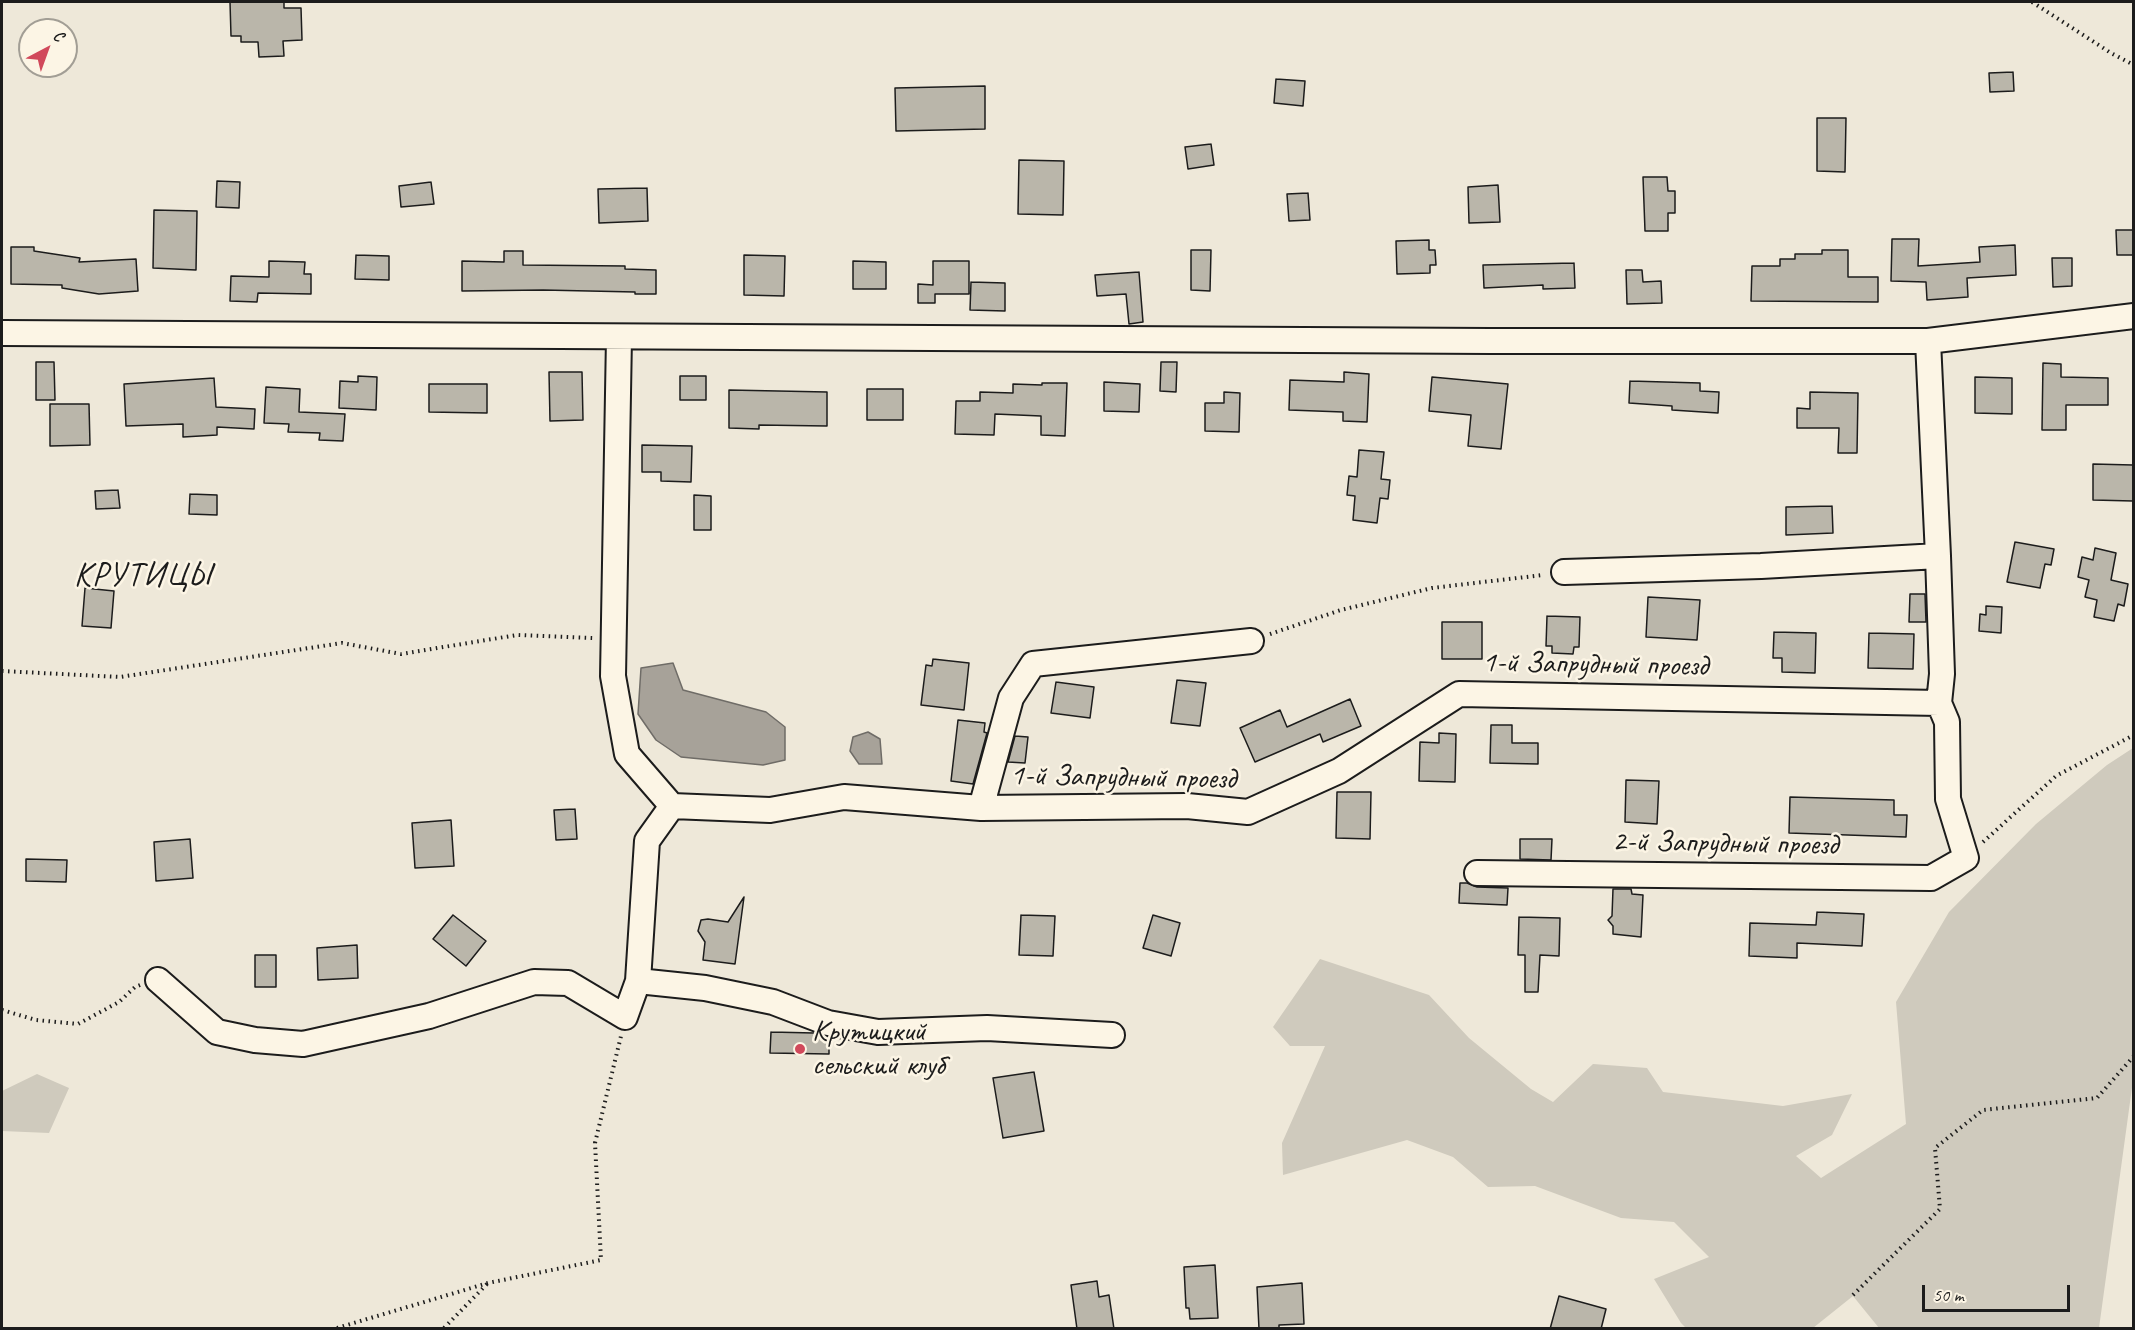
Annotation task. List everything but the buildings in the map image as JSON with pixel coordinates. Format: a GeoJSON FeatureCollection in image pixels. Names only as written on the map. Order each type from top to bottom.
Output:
{"type":"FeatureCollection","features":[{"type":"Feature","properties":{"kind":"street"},"geometry":{"type":"LineString","coordinates":[[2,333],[1466,341],[1928,340],[2133,316]]}},
{"type":"Feature","properties":{"kind":"street"},"geometry":{"type":"LineString","coordinates":[[158,980],[217,1032],[255,1040],[303,1044],[429,1016],[534,982],[568,983],[626,1017],[638,981],[647,841],[672,806],[627,754],[613,676],[619,337]]}},
{"type":"Feature","properties":{"kind":"street"},"geometry":{"type":"LineString","coordinates":[[1928,340],[1942,674],[1938,703],[1947,722],[1948,799],[1966,858]]}},
{"type":"Feature","properties":{"kind":"street"},"geometry":{"type":"LineString","coordinates":[[1564,572],[1761,566],[1938,556]]}},
{"type":"Feature","properties":{"kind":"street"},"geometry":{"type":"LineString","coordinates":[[981,808],[1011,698],[1033,664],[1251,641]]}},
{"type":"Feature","properties":{"kind":"street","name":"1-й Запрудный проезд"},"geometry":{"type":"LineString","coordinates":[[672,806],[770,810],[844,797],[981,808],[1187,806],[1248,812],[1339,771],[1459,694],[1938,703]]}},
{"type":"Feature","properties":{"kind":"street","name":"2-й Запрудный проезд"},"geometry":{"type":"LineString","coordinates":[[1477,873],[1931,878],[1966,858]]}},
{"type":"Feature","properties":{"kind":"street"},"geometry":{"type":"LineString","coordinates":[[638,981],[705,988],[773,1002],[828,1023],[878,1032],[987,1028],[1112,1035]]}},
{"type":"Feature","properties":{"kind":"path"},"geometry":{"type":"LineString","coordinates":[[2032,2],[2133,65]]}},
{"type":"Feature","properties":{"kind":"path"},"geometry":{"type":"LineString","coordinates":[[1251,641],[1341,610],[1432,588],[1564,572]]}},
{"type":"Feature","properties":{"kind":"path"},"geometry":{"type":"LineString","coordinates":[[2,671],[120,677],[342,643],[401,654],[517,635],[614,639]]}},
{"type":"Feature","properties":{"kind":"path"},"geometry":{"type":"LineString","coordinates":[[1966,858],[2056,776],[2133,735]]}},
{"type":"Feature","properties":{"kind":"path"},"geometry":{"type":"LineString","coordinates":[[2,1010],[36,1020],[78,1024],[119,1002],[135,987],[158,980]]}},
{"type":"Feature","properties":{"kind":"path"},"geometry":{"type":"LineString","coordinates":[[337,1329],[488,1283],[601,1260],[595,1143],[626,1017]]}},
{"type":"Feature","properties":{"kind":"path"},"geometry":{"type":"LineString","coordinates":[[1853,1295],[1940,1209],[1935,1148],[1983,1110],[2097,1098],[2133,1056]]}},
{"type":"Feature","properties":{"kind":"path"},"geometry":{"type":"LineString","coordinates":[[444,1329],[488,1283]]}},
{"type":"Feature","properties":{"kind":"shaded area"},"geometry":{"type":"Polygon","coordinates":[[[673,663],[683,690],[766,712],[785,727],[785,760],[763,765],[681,757],[656,740],[638,714],[641,668],[673,663]]]}},
{"type":"Feature","properties":{"kind":"shaded area"},"geometry":{"type":"Polygon","coordinates":[[[868,732],[880,739],[882,764],[859,764],[850,751],[853,737],[868,732]]]}},
{"type":"Feature","properties":{"kind":"shaded area"},"geometry":{"type":"Polygon","coordinates":[[[2133,748],[2134,1073],[2099,1328],[1879,1328],[1853,1296],[1813,1328],[1686,1328],[1654,1279],[1709,1257],[1674,1222],[1621,1218],[1535,1186],[1488,1187],[1453,1157],[1407,1140],[1283,1175],[1282,1143],[1325,1046],[1290,1046],[1273,1027],[1320,959],[1429,995],[1469,1038],[1531,1089],[1553,1102],[1593,1064],[1647,1068],[1663,1092],[1783,1106],[1852,1094],[1832,1135],[1796,1156],[1821,1178],[1906,1124],[1896,1002],[1949,912],[2036,824],[2107,765],[2133,748]]]}},
{"type":"Feature","properties":{"kind":"shaded area"},"geometry":{"type":"Polygon","coordinates":[[[37,1074],[69,1088],[49,1133],[2,1131],[2,1091],[37,1074]]]}},
{"type":"Feature","properties":{"kind":"place","name":"Крутицкий сельский клуб"},"geometry":{"type":"Point","coordinates":[800,1049]}},
{"type":"Feature","properties":{"kind":"district","name":"КРУТИЦЫ"},"geometry":{"type":"Point","coordinates":[143,576]}}]}
